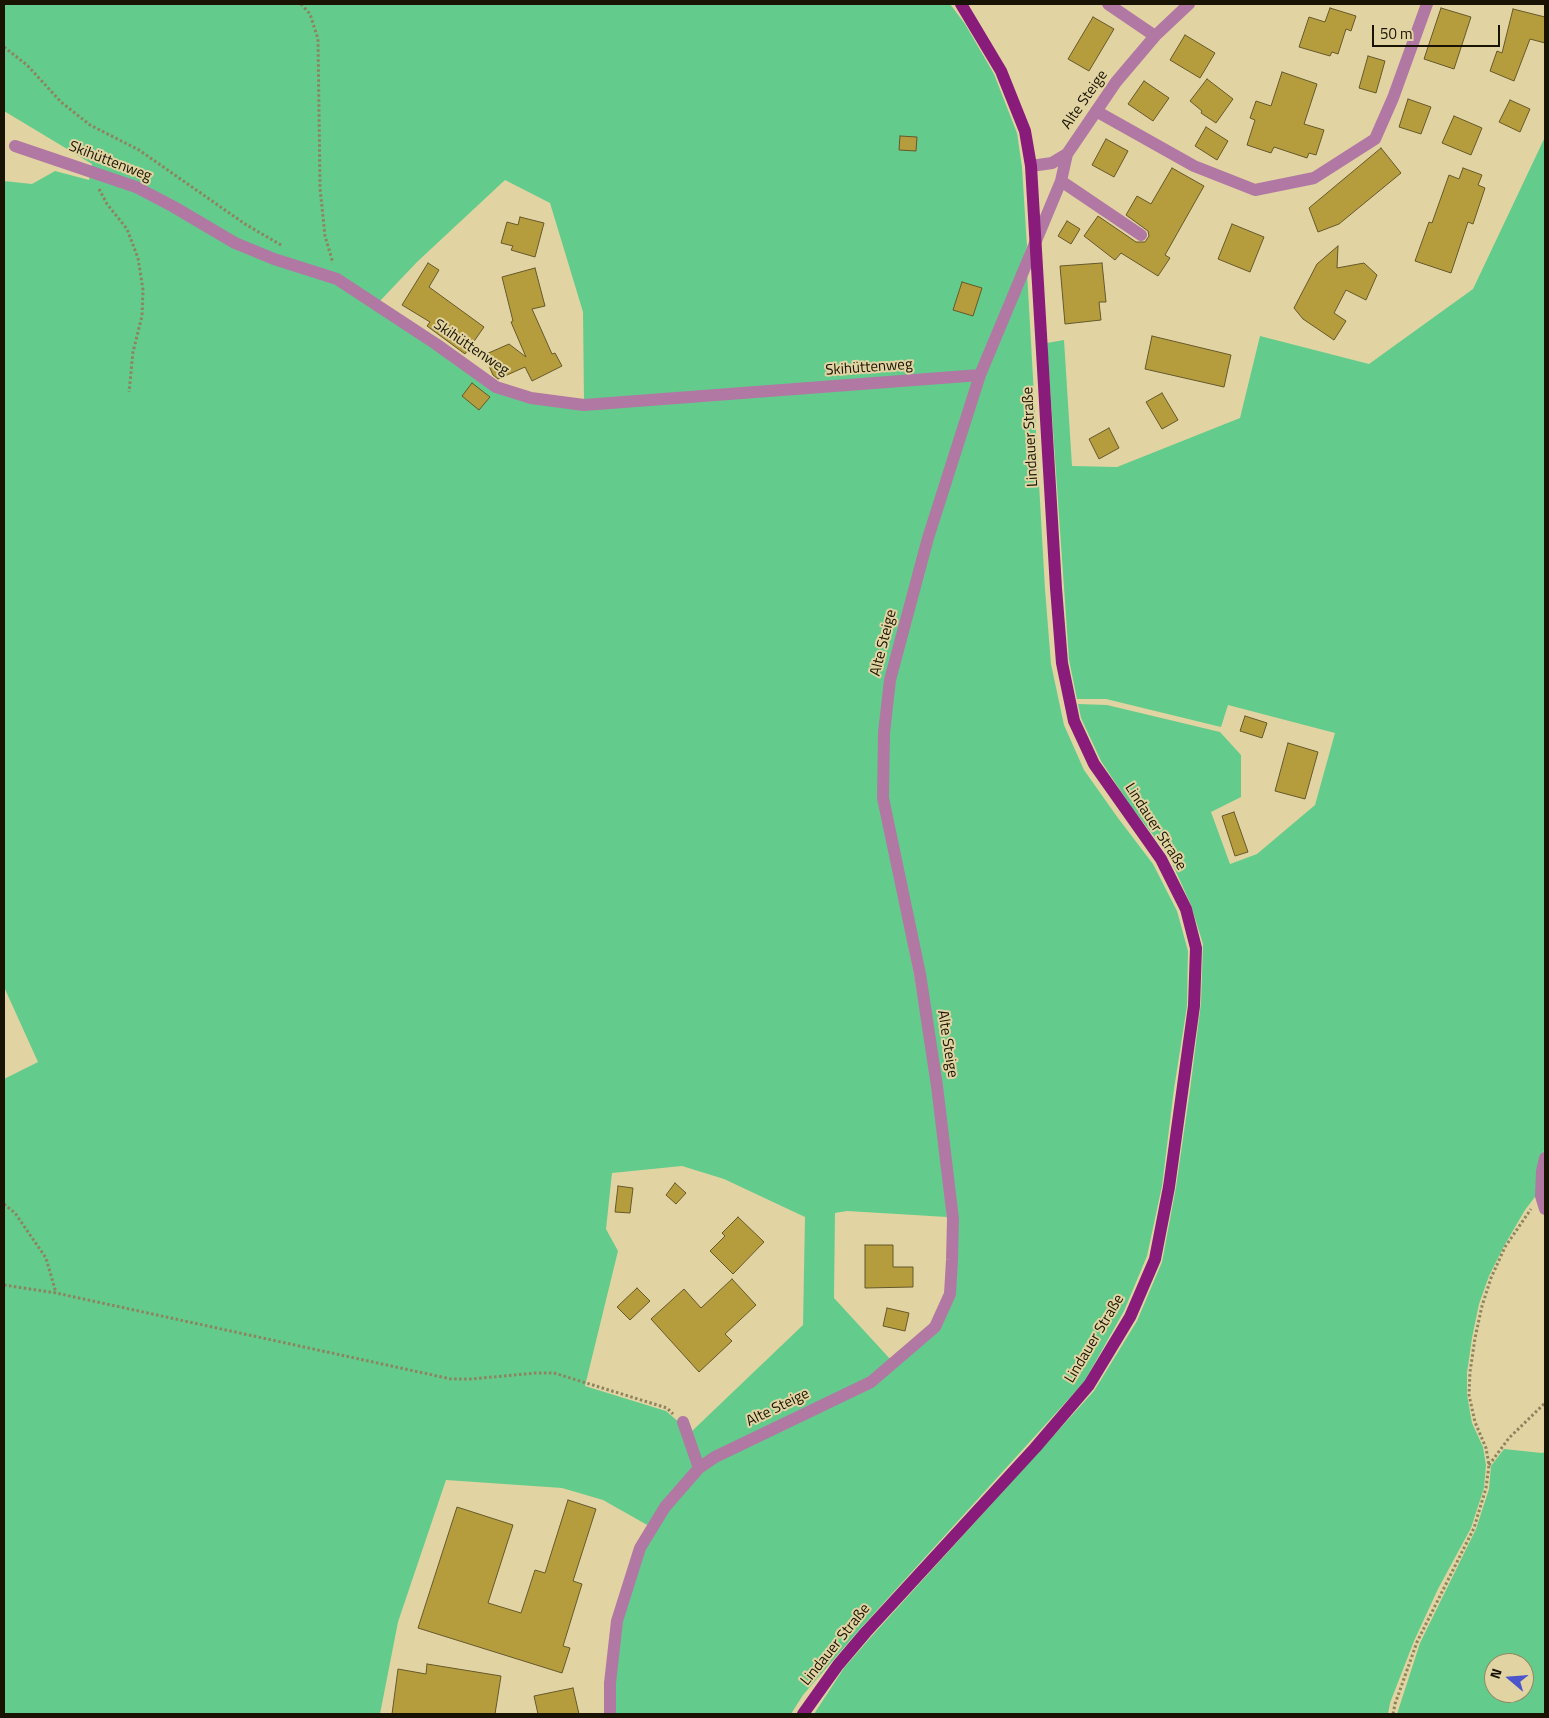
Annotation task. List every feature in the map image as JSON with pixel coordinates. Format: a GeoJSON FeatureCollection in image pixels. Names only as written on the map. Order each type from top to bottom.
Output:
{"type":"FeatureCollection","features":[{"type":"Feature","properties":{"kind":"main road","name":"Lindauer Straße"},"geometry":{"type":"LineString","coordinates":[[803,1714],[838,1665],[866,1632],[1089,1385],[1130,1317],[1154,1259],[1169,1187],[1194,1006],[1196,948],[1186,909],[1161,859],[1094,764],[1074,721],[1062,663],[1056,588],[1031,166],[1025,131],[1001,71],[971,19],[960,4]]}},
{"type":"Feature","properties":{"kind":"street"},"geometry":{"type":"LineString","coordinates":[[1108,4],[1156,36]]}},
{"type":"Feature","properties":{"kind":"street","name":"Alte Steige"},"geometry":{"type":"LineString","coordinates":[[610,1714],[610,1682],[617,1621],[640,1548],[665,1507],[698,1468],[715,1457],[871,1382],[936,1327],[950,1294],[953,1218],[937,1086],[920,974],[883,798],[884,733],[890,680],[928,538],[980,375],[1062,181],[1067,154],[1116,82],[1156,36],[1189,4]]}},
{"type":"Feature","properties":{"kind":"street"},"geometry":{"type":"LineString","coordinates":[[1096,111],[1194,166],[1255,190],[1314,178],[1374,139],[1393,98],[1427,4]]}},
{"type":"Feature","properties":{"kind":"street","name":"Skihüttenweg"},"geometry":{"type":"LineString","coordinates":[[15,146],[136,187],[174,207],[235,244],[274,259],[337,279],[436,344],[496,387],[531,398],[584,405],[980,375]]}},
{"type":"Feature","properties":{"kind":"street","name":"Alte Steige"},"geometry":{"type":"LineString","coordinates":[[1031,166],[1052,163],[1067,154]]}},
{"type":"Feature","properties":{"kind":"street"},"geometry":{"type":"LineString","coordinates":[[1062,181],[1141,236]]}},
{"type":"Feature","properties":{"kind":"street"},"geometry":{"type":"LineString","coordinates":[[1545,1158],[1542,1171],[1541,1196],[1545,1209]]}},
{"type":"Feature","properties":{"kind":"street"},"geometry":{"type":"LineString","coordinates":[[683,1422],[698,1468]]}},
{"type":"Feature","properties":{"kind":"path"},"geometry":{"type":"LineString","coordinates":[[301,4],[310,14],[318,39],[320,188],[325,236],[337,279]]}},
{"type":"Feature","properties":{"kind":"path"},"geometry":{"type":"LineString","coordinates":[[4,47],[27,65],[61,102],[90,126],[139,150],[245,224],[286,248]]}},
{"type":"Feature","properties":{"kind":"path"},"geometry":{"type":"LineString","coordinates":[[100,174],[98,188],[107,204],[127,229],[138,258],[143,290],[142,316],[133,352],[128,392]]}},
{"type":"Feature","properties":{"kind":"path"},"geometry":{"type":"LineString","coordinates":[[1393,1714],[1417,1642],[1474,1528],[1486,1488],[1489,1465],[1486,1448],[1475,1422],[1469,1394],[1475,1338],[1482,1306],[1498,1262],[1505,1247],[1541,1196]]}},
{"type":"Feature","properties":{"kind":"path"},"geometry":{"type":"LineString","coordinates":[[4,1204],[15,1213],[46,1258],[56,1293]]}},
{"type":"Feature","properties":{"kind":"path"},"geometry":{"type":"LineString","coordinates":[[4,1285],[56,1293],[451,1379],[471,1380],[536,1373],[554,1373],[667,1408],[683,1422]]}},
{"type":"Feature","properties":{"kind":"path"},"geometry":{"type":"LineString","coordinates":[[1489,1465],[1508,1438],[1545,1403]]}},
{"type":"Feature","properties":{"kind":"green space"},"geometry":{"type":"Polygon","coordinates":[[[4,4],[950,4],[965,24],[994,74],[1017,133],[1022,167],[1027,246],[887,680],[879,798],[914,974],[933,1089],[947,1217],[847,1211],[835,1213],[834,1298],[891,1360],[870,1379],[700,1461],[691,1432],[803,1325],[805,1217],[724,1179],[682,1166],[612,1173],[606,1229],[618,1251],[585,1386],[666,1411],[681,1424],[695,1466],[649,1526],[603,1500],[562,1488],[446,1480],[398,1622],[380,1714],[4,1714],[4,1079],[38,1062],[4,987],[4,181],[32,184],[55,171],[89,180],[92,164],[4,111],[4,4]],[[505,180],[417,262],[380,301],[497,384],[531,395],[584,402],[583,312],[550,203],[505,180]]]}},
{"type":"Feature","properties":{"kind":"green space"},"geometry":{"type":"Polygon","coordinates":[[[1545,137],[1545,1146],[1539,1171],[1538,1193],[1525,1210],[1489,1276],[1479,1304],[1472,1338],[1467,1373],[1467,1395],[1472,1423],[1483,1447],[1486,1465],[1484,1488],[1471,1528],[1438,1589],[1414,1641],[1390,1703],[1388,1714],[814,1714],[844,1668],[1094,1391],[1137,1321],[1162,1262],[1176,1187],[1190,1090],[1201,1003],[1203,944],[1191,905],[1168,854],[1132,808],[1101,761],[1081,718],[1078,704],[1107,705],[1220,732],[1241,755],[1241,797],[1211,812],[1230,864],[1257,854],[1315,805],[1335,733],[1228,705],[1221,727],[1106,699],[1077,699],[1069,660],[1047,343],[1064,340],[1072,466],[1117,467],[1240,418],[1260,336],[1369,364],[1473,289],[1545,137]]]}},
{"type":"Feature","properties":{"kind":"green space"},"geometry":{"type":"Polygon","coordinates":[[[1027,272],[1051,664],[1064,725],[1084,770],[1153,864],[1177,911],[1188,951],[1187,1006],[1162,1186],[1147,1256],[1124,1311],[1084,1382],[860,1629],[803,1695],[791,1714],[614,1714],[614,1683],[621,1622],[642,1550],[671,1505],[701,1472],[718,1461],[872,1386],[938,1331],[957,1216],[887,796],[887,732],[894,681],[932,538],[985,377],[1027,272]]]}},
{"type":"Feature","properties":{"kind":"green space"},"geometry":{"type":"Polygon","coordinates":[[[1504,1449],[1545,1452],[1545,1714],[1397,1714],[1420,1643],[1476,1529],[1489,1489],[1491,1466],[1504,1449]]]}},
{"type":"Feature","properties":{"kind":"building"},"geometry":{"type":"Polygon","coordinates":[[[1330,8],[1356,16],[1351,31],[1346,29],[1338,54],[1332,52],[1330,56],[1299,47],[1309,17],[1325,22],[1330,8]]]}},
{"type":"Feature","properties":{"kind":"building"},"geometry":{"type":"Polygon","coordinates":[[[1441,8],[1471,17],[1454,69],[1424,59],[1441,8]]]}},
{"type":"Feature","properties":{"kind":"building"},"geometry":{"type":"Polygon","coordinates":[[[1513,9],[1545,17],[1545,43],[1530,39],[1514,81],[1490,71],[1497,51],[1502,53],[1513,9]]]}},
{"type":"Feature","properties":{"kind":"building"},"geometry":{"type":"Polygon","coordinates":[[[1093,17],[1114,29],[1089,71],[1068,59],[1093,17]]]}},
{"type":"Feature","properties":{"kind":"building"},"geometry":{"type":"Polygon","coordinates":[[[1185,35],[1215,53],[1200,78],[1170,60],[1185,35]]]}},
{"type":"Feature","properties":{"kind":"building"},"geometry":{"type":"Polygon","coordinates":[[[1368,56],[1385,61],[1376,93],[1359,88],[1368,56]]]}},
{"type":"Feature","properties":{"kind":"building"},"geometry":{"type":"Polygon","coordinates":[[[1282,72],[1317,84],[1304,124],[1324,130],[1316,155],[1309,153],[1307,158],[1274,147],[1271,153],[1247,145],[1255,120],[1250,118],[1256,101],[1271,106],[1282,72]]]}},
{"type":"Feature","properties":{"kind":"building"},"geometry":{"type":"Polygon","coordinates":[[[1207,79],[1233,99],[1216,123],[1201,113],[1202,111],[1190,101],[1207,79]]]}},
{"type":"Feature","properties":{"kind":"building"},"geometry":{"type":"Polygon","coordinates":[[[1144,81],[1169,98],[1153,121],[1128,104],[1144,81]]]}},
{"type":"Feature","properties":{"kind":"building"},"geometry":{"type":"Polygon","coordinates":[[[1408,99],[1431,107],[1421,134],[1399,127],[1408,99]]]}},
{"type":"Feature","properties":{"kind":"building"},"geometry":{"type":"Polygon","coordinates":[[[1510,100],[1530,109],[1520,132],[1499,122],[1510,100]]]}},
{"type":"Feature","properties":{"kind":"building"},"geometry":{"type":"Polygon","coordinates":[[[1454,116],[1482,128],[1471,155],[1442,143],[1454,116]]]}},
{"type":"Feature","properties":{"kind":"building"},"geometry":{"type":"Polygon","coordinates":[[[1206,127],[1228,141],[1217,160],[1195,146],[1206,127]]]}},
{"type":"Feature","properties":{"kind":"building"},"geometry":{"type":"Polygon","coordinates":[[[900,136],[917,137],[916,151],[899,150],[900,136]]]}},
{"type":"Feature","properties":{"kind":"building"},"geometry":{"type":"Polygon","coordinates":[[[1106,139],[1128,151],[1114,177],[1092,165],[1106,139]]]}},
{"type":"Feature","properties":{"kind":"building"},"geometry":{"type":"Polygon","coordinates":[[[1381,148],[1401,173],[1339,224],[1318,232],[1309,208],[1381,148]]]}},
{"type":"Feature","properties":{"kind":"building"},"geometry":{"type":"Polygon","coordinates":[[[1172,168],[1204,186],[1165,255],[1170,258],[1158,276],[1121,253],[1115,260],[1084,236],[1098,216],[1136,242],[1145,242],[1149,236],[1148,231],[1126,215],[1137,196],[1151,204],[1172,168]]]}},
{"type":"Feature","properties":{"kind":"building"},"geometry":{"type":"Polygon","coordinates":[[[1463,168],[1482,175],[1478,185],[1485,188],[1473,224],[1468,222],[1451,273],[1415,261],[1429,222],[1432,223],[1449,175],[1459,179],[1463,168]]]}},
{"type":"Feature","properties":{"kind":"building"},"geometry":{"type":"Polygon","coordinates":[[[520,217],[544,223],[535,257],[511,250],[513,246],[501,243],[507,222],[518,225],[520,217]]]}},
{"type":"Feature","properties":{"kind":"building"},"geometry":{"type":"Polygon","coordinates":[[[1067,221],[1080,229],[1071,244],[1058,236],[1067,221]]]}},
{"type":"Feature","properties":{"kind":"building"},"geometry":{"type":"Polygon","coordinates":[[[1232,224],[1264,237],[1250,272],[1218,259],[1232,224]]]}},
{"type":"Feature","properties":{"kind":"building"},"geometry":{"type":"Polygon","coordinates":[[[1338,246],[1337,268],[1364,263],[1377,275],[1366,300],[1346,290],[1334,313],[1346,321],[1334,340],[1303,319],[1294,308],[1317,264],[1338,246]]]}},
{"type":"Feature","properties":{"kind":"building"},"geometry":{"type":"Polygon","coordinates":[[[428,263],[439,270],[429,287],[484,327],[465,354],[427,326],[430,322],[402,305],[428,263]]]}},
{"type":"Feature","properties":{"kind":"building"},"geometry":{"type":"Polygon","coordinates":[[[1102,263],[1106,302],[1099,302],[1101,320],[1065,324],[1060,266],[1102,263]]]}},
{"type":"Feature","properties":{"kind":"building"},"geometry":{"type":"Polygon","coordinates":[[[535,268],[545,306],[532,309],[552,354],[555,353],[562,366],[532,381],[525,367],[498,379],[493,375],[484,355],[509,344],[526,357],[511,322],[513,321],[502,277],[535,268]]]}},
{"type":"Feature","properties":{"kind":"building"},"geometry":{"type":"Polygon","coordinates":[[[962,282],[982,288],[973,316],[953,310],[962,282]]]}},
{"type":"Feature","properties":{"kind":"building"},"geometry":{"type":"Polygon","coordinates":[[[1152,336],[1231,355],[1224,387],[1145,369],[1152,336]]]}},
{"type":"Feature","properties":{"kind":"building"},"geometry":{"type":"Polygon","coordinates":[[[472,383],[490,397],[479,410],[462,396],[472,383]]]}},
{"type":"Feature","properties":{"kind":"building"},"geometry":{"type":"Polygon","coordinates":[[[1162,393],[1178,420],[1162,429],[1146,402],[1162,393]]]}},
{"type":"Feature","properties":{"kind":"building"},"geometry":{"type":"Polygon","coordinates":[[[1109,428],[1119,448],[1099,459],[1089,439],[1109,428]]]}},
{"type":"Feature","properties":{"kind":"building"},"geometry":{"type":"Polygon","coordinates":[[[1245,716],[1267,723],[1262,738],[1240,731],[1245,716]]]}},
{"type":"Feature","properties":{"kind":"building"},"geometry":{"type":"Polygon","coordinates":[[[1288,743],[1318,752],[1305,799],[1275,791],[1288,743]]]}},
{"type":"Feature","properties":{"kind":"building"},"geometry":{"type":"Polygon","coordinates":[[[1234,812],[1248,852],[1235,856],[1222,816],[1234,812]]]}},
{"type":"Feature","properties":{"kind":"building"},"geometry":{"type":"Polygon","coordinates":[[[675,1183],[686,1193],[676,1204],[666,1195],[675,1183]]]}},
{"type":"Feature","properties":{"kind":"building"},"geometry":{"type":"Polygon","coordinates":[[[618,1186],[633,1188],[630,1213],[615,1212],[618,1186]]]}},
{"type":"Feature","properties":{"kind":"building"},"geometry":{"type":"Polygon","coordinates":[[[738,1217],[764,1242],[733,1274],[710,1251],[725,1236],[722,1233],[738,1217]]]}},
{"type":"Feature","properties":{"kind":"building"},"geometry":{"type":"Polygon","coordinates":[[[865,1245],[893,1245],[893,1267],[913,1267],[913,1287],[865,1288],[865,1245]]]}},
{"type":"Feature","properties":{"kind":"building"},"geometry":{"type":"Polygon","coordinates":[[[732,1279],[756,1305],[725,1334],[732,1341],[699,1372],[651,1319],[684,1289],[701,1308],[732,1279]]]}},
{"type":"Feature","properties":{"kind":"building"},"geometry":{"type":"Polygon","coordinates":[[[637,1288],[650,1301],[630,1320],[617,1307],[637,1288]]]}},
{"type":"Feature","properties":{"kind":"building"},"geometry":{"type":"Polygon","coordinates":[[[887,1308],[909,1313],[905,1331],[883,1326],[887,1308]]]}},
{"type":"Feature","properties":{"kind":"building"},"geometry":{"type":"Polygon","coordinates":[[[568,1500],[596,1509],[573,1581],[582,1584],[563,1646],[570,1648],[562,1673],[418,1628],[457,1507],[513,1525],[488,1603],[521,1613],[535,1570],[545,1573],[568,1500]]]}},
{"type":"Feature","properties":{"kind":"building"},"geometry":{"type":"Polygon","coordinates":[[[427,1664],[501,1676],[495,1714],[392,1714],[398,1669],[426,1674],[427,1664]]]}},
{"type":"Feature","properties":{"kind":"building"},"geometry":{"type":"Polygon","coordinates":[[[573,1688],[579,1714],[538,1714],[534,1696],[573,1688]]]}}]}
